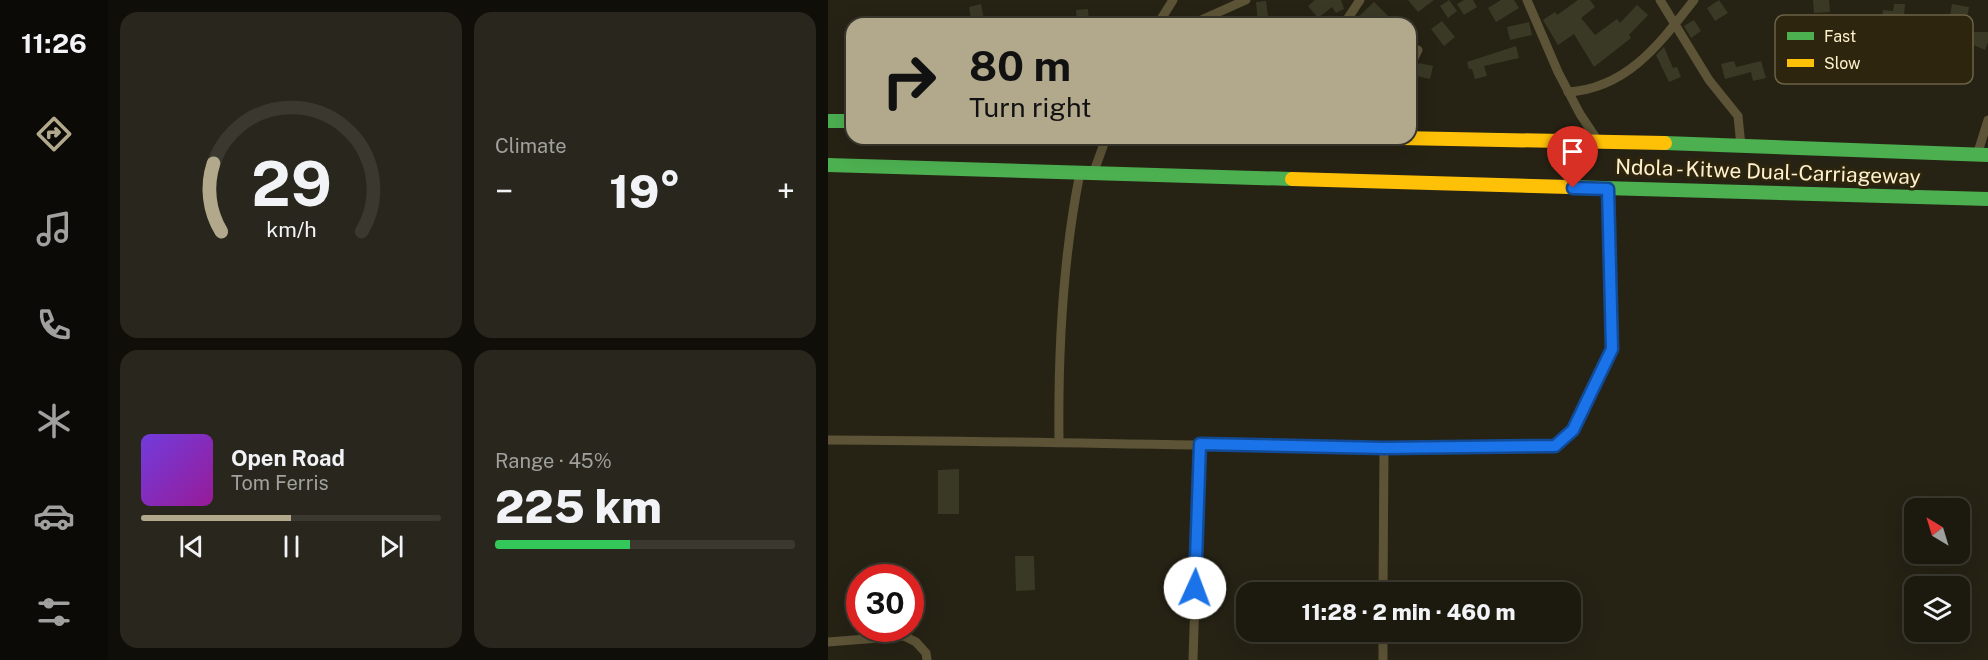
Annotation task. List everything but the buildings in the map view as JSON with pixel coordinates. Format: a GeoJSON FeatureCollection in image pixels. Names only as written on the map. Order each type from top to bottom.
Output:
{"type":"FeatureCollection","features":[{"type":"Feature","properties":{"kind":"highway"},"geometry":{"type":"LineString","coordinates":[[828,120],[846,121]]}},
{"type":"Feature","properties":{"kind":"highway","name":"Ndola - Kitwe Dual-Carriageway"},"geometry":{"type":"LineString","coordinates":[[1416,138],[1598,141],[1983,155]]}},
{"type":"Feature","properties":{"kind":"highway","name":"Ndola - Kitwe Dual-Carriageway"},"geometry":{"type":"LineString","coordinates":[[828,165],[1988,199]]}},
{"type":"Feature","properties":{"kind":"street"},"geometry":{"type":"LineString","coordinates":[[1206,18],[1246,0]]}},
{"type":"Feature","properties":{"kind":"street"},"geometry":{"type":"LineString","coordinates":[[1348,18],[1360,0]]}},
{"type":"Feature","properties":{"kind":"street"},"geometry":{"type":"LineString","coordinates":[[1527,0],[1568,92],[1598,141]]}},
{"type":"Feature","properties":{"kind":"street"},"geometry":{"type":"LineString","coordinates":[[1660,0],[1709,80],[1740,120],[1741,146]]}},
{"type":"Feature","properties":{"kind":"street"},"geometry":{"type":"LineString","coordinates":[[1568,92],[1591,88],[1622,75],[1643,61],[1694,0]]}},
{"type":"Feature","properties":{"kind":"street"},"geometry":{"type":"LineString","coordinates":[[1161,18],[1169,1]]}},
{"type":"Feature","properties":{"kind":"street"},"geometry":{"type":"LineString","coordinates":[[1416,54],[1418,50]]}},
{"type":"Feature","properties":{"kind":"street"},"geometry":{"type":"LineString","coordinates":[[1983,155],[1988,120]]}},
{"type":"Feature","properties":{"kind":"street"},"geometry":{"type":"LineString","coordinates":[[1059,441],[1058,369],[1071,228],[1086,174],[1103,144]]}},
{"type":"Feature","properties":{"kind":"street"},"geometry":{"type":"LineString","coordinates":[[828,440],[1059,441],[1384,448],[1555,446],[1573,430],[1612,349],[1608,189]]}},
{"type":"Feature","properties":{"kind":"street"},"geometry":{"type":"LineString","coordinates":[[1193,660],[1200,444]]}},
{"type":"Feature","properties":{"kind":"street"},"geometry":{"type":"LineString","coordinates":[[1383,582],[1384,448]]}},
{"type":"Feature","properties":{"kind":"street"},"geometry":{"type":"LineString","coordinates":[[828,642],[904,636],[916,642],[926,653],[927,660]]}},
{"type":"Feature","properties":{"kind":"street"},"geometry":{"type":"LineString","coordinates":[[1383,642],[1383,660]]}},
{"type":"Feature","properties":{"kind":"traffic: fast"},"geometry":{"type":"LineString","coordinates":[[828,121],[846,121]]}},
{"type":"Feature","properties":{"kind":"traffic: fast"},"geometry":{"type":"LineString","coordinates":[[1665,143],[1988,155]]}},
{"type":"Feature","properties":{"kind":"traffic: fast"},"geometry":{"type":"LineString","coordinates":[[828,165],[1292,179]]}},
{"type":"Feature","properties":{"kind":"traffic: fast"},"geometry":{"type":"LineString","coordinates":[[1569,187],[1988,199]]}},
{"type":"Feature","properties":{"kind":"traffic: slow"},"geometry":{"type":"LineString","coordinates":[[1416,138],[1665,143]]}},
{"type":"Feature","properties":{"kind":"traffic: slow"},"geometry":{"type":"LineString","coordinates":[[1292,179],[1569,187]]}},
{"type":"Feature","properties":{"kind":"route"},"geometry":{"type":"LineString","coordinates":[[1195,588],[1200,444],[1384,448],[1555,446],[1573,430],[1612,349],[1612,274],[1608,189],[1573,188]]}}]}
